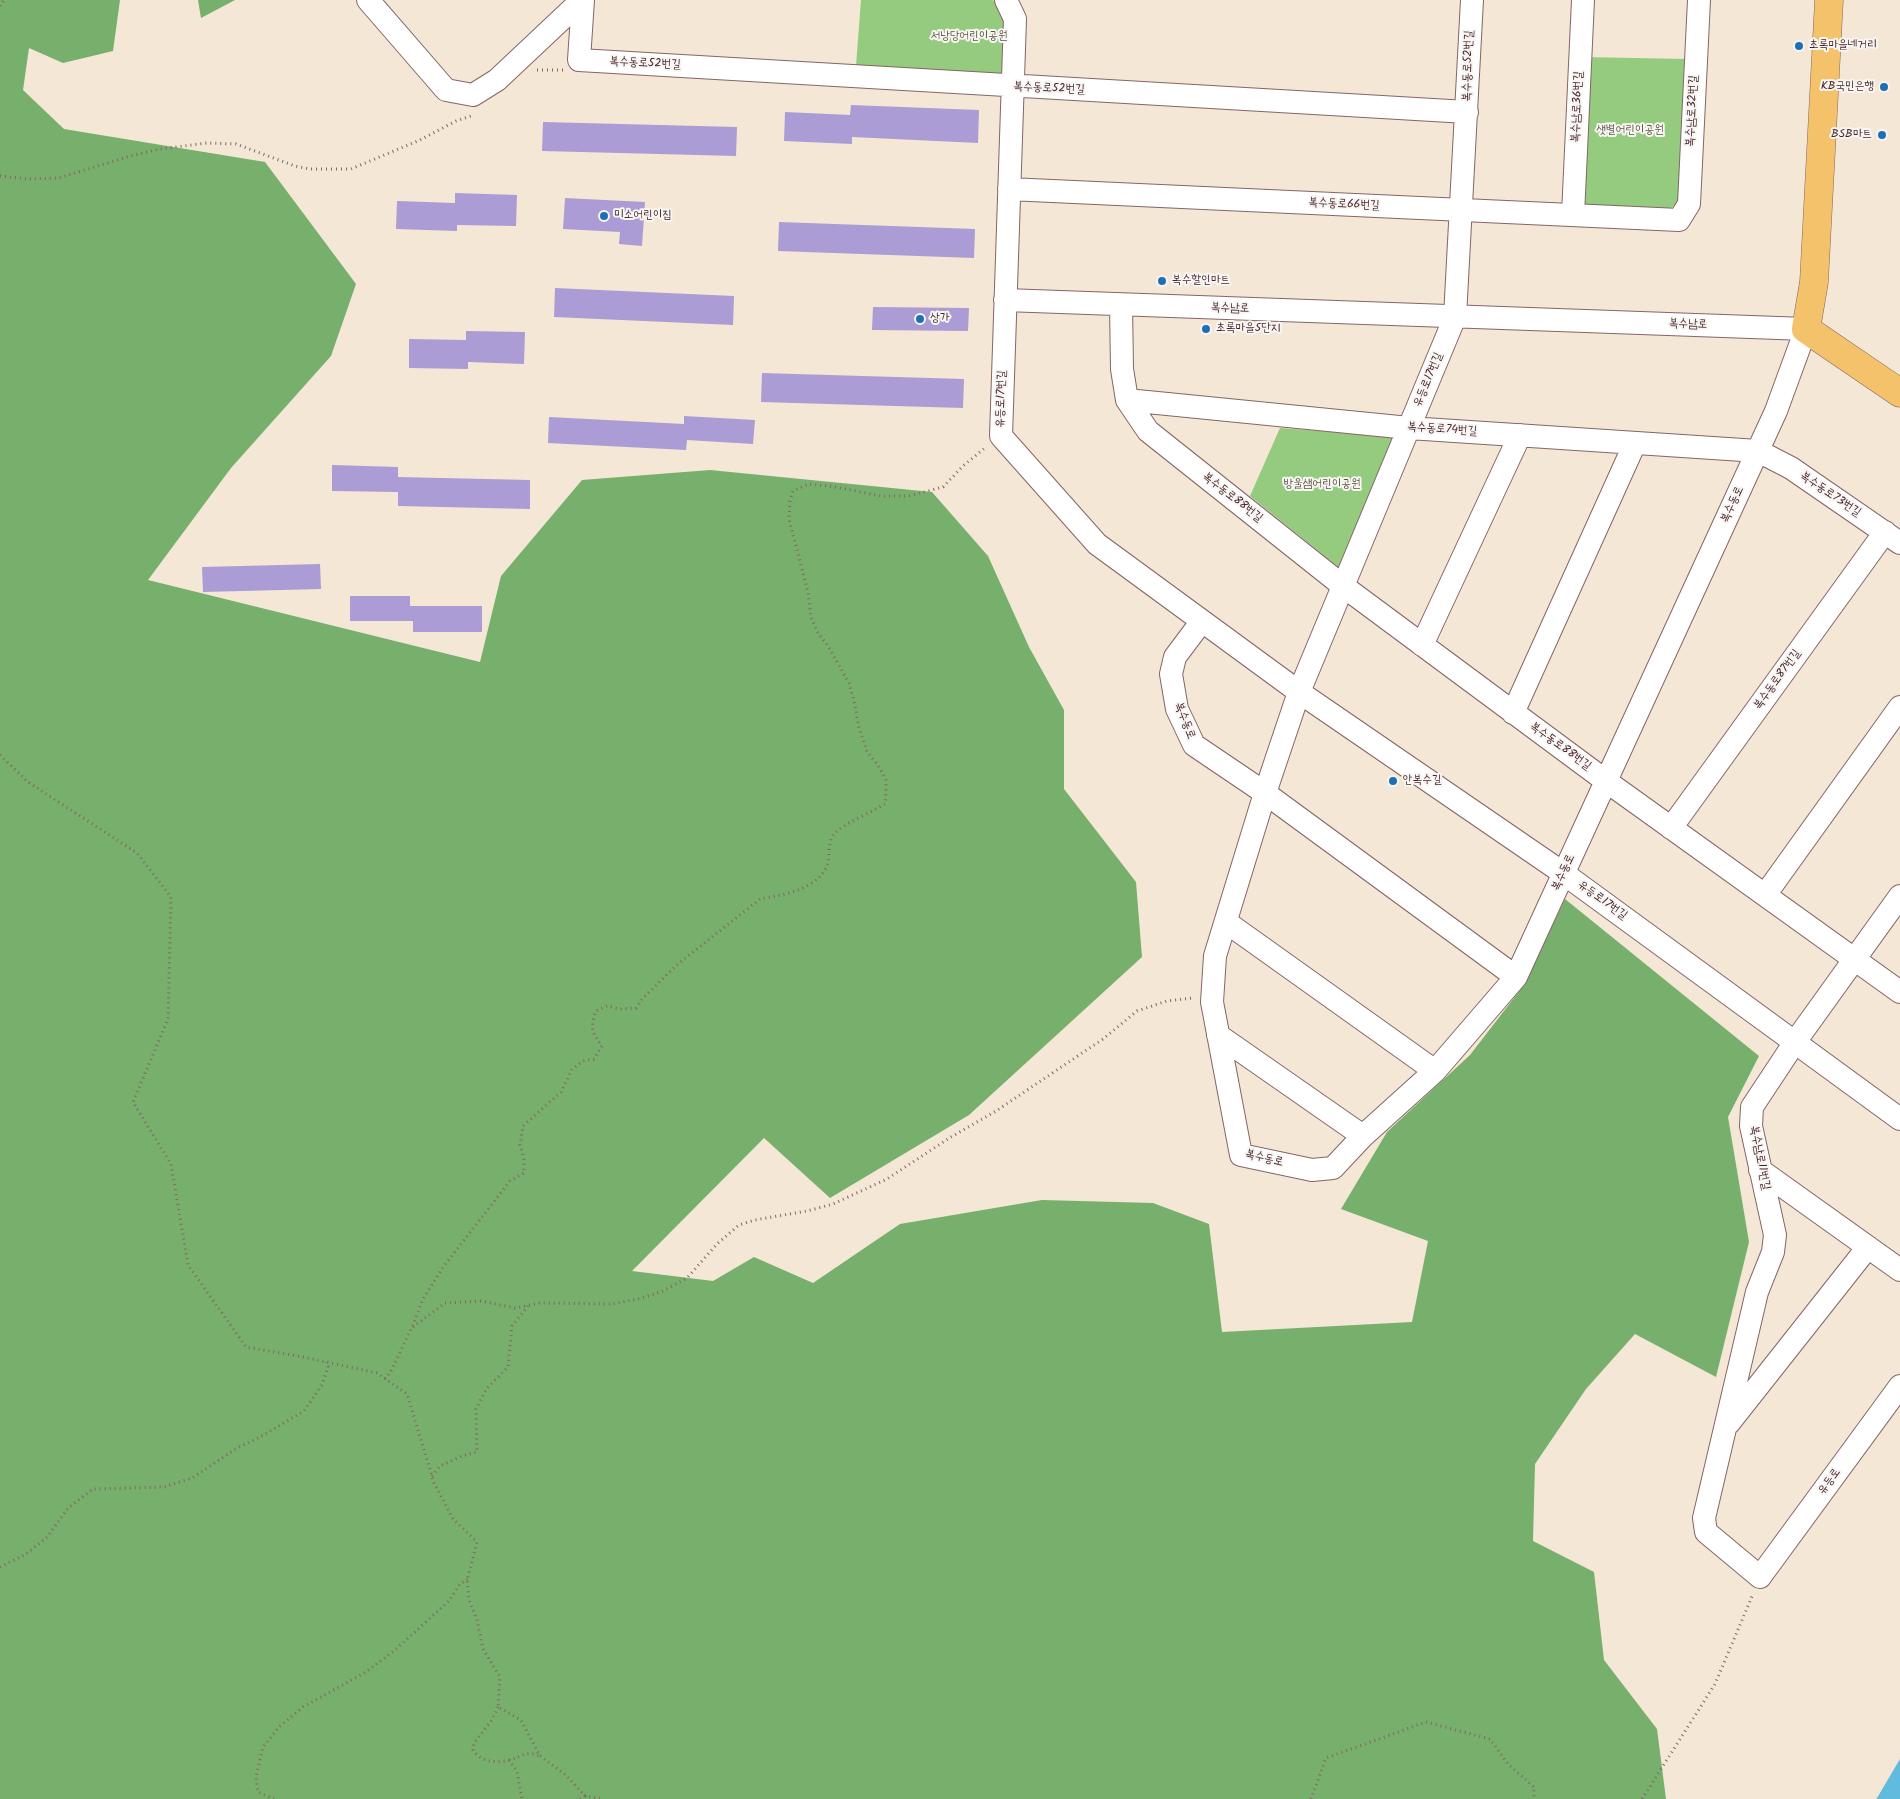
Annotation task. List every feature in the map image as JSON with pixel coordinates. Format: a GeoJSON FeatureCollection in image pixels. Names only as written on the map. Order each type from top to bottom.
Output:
{"type":"FeatureCollection","features":[{"type":"Feature","properties":{"kind":"main road","name":"복수동로"},"geometry":{"type":"LineString","coordinates":[[1806,329],[1814,282],[1829,0]]}},
{"type":"Feature","properties":{"kind":"main road"},"geometry":{"type":"LineString","coordinates":[[1806,329],[1900,393]]}},
{"type":"Feature","properties":{"kind":"street"},"geometry":{"type":"LineString","coordinates":[[368,0],[446,90],[473,95],[497,80],[582,0]]}},
{"type":"Feature","properties":{"kind":"street"},"geometry":{"type":"LineString","coordinates":[[580,60],[582,0]]}},
{"type":"Feature","properties":{"kind":"street","name":"유등로17번길"},"geometry":{"type":"LineString","coordinates":[[1006,0],[1016,19],[1001,436],[1097,544],[1299,692],[1564,873],[1900,1119]]}},
{"type":"Feature","properties":{"kind":"street","name":"복수동로52번길"},"geometry":{"type":"LineString","coordinates":[[580,60],[1014,87],[1467,112],[1472,0]]}},
{"type":"Feature","properties":{"kind":"street","name":"복수남로36번길"},"geometry":{"type":"LineString","coordinates":[[1573,214],[1583,0]]}},
{"type":"Feature","properties":{"kind":"street","name":"복수남로32번길"},"geometry":{"type":"LineString","coordinates":[[1679,220],[1689,204],[1699,0]]}},
{"type":"Feature","properties":{"kind":"street"},"geometry":{"type":"LineString","coordinates":[[1455,317],[1467,112]]}},
{"type":"Feature","properties":{"kind":"street","name":"복수동로66번길"},"geometry":{"type":"LineString","coordinates":[[1009,189],[1679,220]]}},
{"type":"Feature","properties":{"kind":"street","name":"복수남로"},"geometry":{"type":"LineString","coordinates":[[1005,300],[1806,329]]}},
{"type":"Feature","properties":{"kind":"street","name":"복수동로88번길"},"geometry":{"type":"LineString","coordinates":[[1120,305],[1122,370],[1127,400],[1148,431],[1343,586],[1606,781]]}},
{"type":"Feature","properties":{"kind":"street","name":"유등로17번길"},"geometry":{"type":"LineString","coordinates":[[1299,692],[1455,317]]}},
{"type":"Feature","properties":{"kind":"street","name":"복수동로"},"geometry":{"type":"LineString","coordinates":[[1299,692],[1215,956],[1212,1002],[1241,1155],[1312,1170],[1333,1168],[1363,1136],[1435,1071],[1516,977],[1776,411],[1806,329]]}},
{"type":"Feature","properties":{"kind":"street","name":"복수동로74번길"},"geometry":{"type":"LineString","coordinates":[[1127,400],[1409,428],[1758,451]]}},
{"type":"Feature","properties":{"kind":"street"},"geometry":{"type":"LineString","coordinates":[[1422,645],[1520,435]]}},
{"type":"Feature","properties":{"kind":"street"},"geometry":{"type":"LineString","coordinates":[[1513,712],[1635,443]]}},
{"type":"Feature","properties":{"kind":"street","name":"복수동로73번길"},"geometry":{"type":"LineString","coordinates":[[1758,451],[1791,468],[1893,538]]}},
{"type":"Feature","properties":{"kind":"street","name":"복수동로87번길"},"geometry":{"type":"LineString","coordinates":[[1671,828],[1893,538]]}},
{"type":"Feature","properties":{"kind":"street","name":"복수동로"},"geometry":{"type":"LineString","coordinates":[[1202,621],[1175,657],[1171,674],[1177,709],[1194,745],[1265,794],[1516,977]]}},
{"type":"Feature","properties":{"kind":"street"},"geometry":{"type":"LineString","coordinates":[[1765,895],[1900,708]]}},
{"type":"Feature","properties":{"kind":"street"},"geometry":{"type":"LineString","coordinates":[[1606,781],[1900,992]]}},
{"type":"Feature","properties":{"kind":"street","name":"복수남로11번길"},"geometry":{"type":"LineString","coordinates":[[1760,1577],[1706,1532],[1704,1518],[1757,1292],[1773,1252],[1775,1235],[1751,1126],[1752,1107],[1795,1042],[1900,896]]}},
{"type":"Feature","properties":{"kind":"street"},"geometry":{"type":"LineString","coordinates":[[1226,922],[1435,1071]]}},
{"type":"Feature","properties":{"kind":"street"},"geometry":{"type":"LineString","coordinates":[[1218,1035],[1363,1136]]}},
{"type":"Feature","properties":{"kind":"street"},"geometry":{"type":"LineString","coordinates":[[1760,1170],[1900,1270]]}},
{"type":"Feature","properties":{"kind":"street","name":"복수남로11번길"},"geometry":{"type":"LineString","coordinates":[[1725,1429],[1868,1247]]}},
{"type":"Feature","properties":{"kind":"street","name":"유등로"},"geometry":{"type":"LineString","coordinates":[[1760,1577],[1900,1386]]}},
{"type":"Feature","properties":{"kind":"path"},"geometry":{"type":"LineString","coordinates":[[0,6],[4,0]]}},
{"type":"Feature","properties":{"kind":"path"},"geometry":{"type":"LineString","coordinates":[[531,70],[566,70],[580,60]]}},
{"type":"Feature","properties":{"kind":"path"},"geometry":{"type":"LineString","coordinates":[[0,176],[28,179],[60,178],[130,156],[160,149],[207,142],[236,144],[295,166],[310,169],[351,169],[420,140],[456,121],[474,115]]}},
{"type":"Feature","properties":{"kind":"path"},"geometry":{"type":"LineString","coordinates":[[385,1379],[390,1373],[412,1327],[423,1299],[444,1266],[510,1181],[524,1173],[524,1158],[520,1145],[523,1126],[561,1092],[572,1069],[583,1061],[594,1059],[599,1052],[602,1046],[596,1038],[591,1024],[596,1012],[607,1006],[620,1009],[636,1008],[642,999],[678,964],[760,899],[791,891],[817,880],[828,862],[828,850],[834,834],[884,804],[886,780],[878,765],[867,752],[859,728],[856,704],[849,683],[828,646],[818,633],[811,617],[808,592],[789,518],[790,501],[793,491],[808,484],[830,486],[881,496],[909,496],[943,487],[963,466],[1001,436]]}},
{"type":"Feature","properties":{"kind":"path"},"geometry":{"type":"LineString","coordinates":[[0,755],[28,782],[137,853],[171,897],[168,1019],[133,1102],[171,1164],[188,1265],[246,1347],[377,1373],[406,1394],[432,1476],[453,1519],[477,1542],[468,1579],[469,1600],[477,1620],[483,1649],[500,1677],[498,1706],[492,1720],[474,1743],[473,1750],[478,1757],[488,1761],[509,1760],[521,1754],[540,1756],[566,1775],[585,1798]]}},
{"type":"Feature","properties":{"kind":"path"},"geometry":{"type":"LineString","coordinates":[[412,1327],[445,1303],[481,1301],[515,1308],[555,1303],[611,1304],[661,1292],[687,1278],[712,1249],[739,1224],[807,1212],[833,1204],[887,1180],[944,1142],[996,1111],[1091,1047],[1137,1011],[1167,1001],[1213,994]]}},
{"type":"Feature","properties":{"kind":"path"},"geometry":{"type":"LineString","coordinates":[[432,1476],[440,1466],[462,1456],[477,1452],[476,1409],[487,1388],[508,1367],[512,1326],[528,1306]]}},
{"type":"Feature","properties":{"kind":"path"},"geometry":{"type":"LineString","coordinates":[[0,1567],[26,1554],[47,1537],[69,1507],[93,1489],[164,1487],[192,1478],[237,1448],[304,1411],[322,1384],[328,1367],[326,1362]]}},
{"type":"Feature","properties":{"kind":"path"},"geometry":{"type":"LineString","coordinates":[[1642,1799],[1715,1684],[1760,1577]]}},
{"type":"Feature","properties":{"kind":"path"},"geometry":{"type":"LineString","coordinates":[[274,1799],[258,1792],[256,1777],[263,1746],[279,1727],[303,1706],[366,1672],[394,1651],[449,1601],[460,1584],[468,1579]]}},
{"type":"Feature","properties":{"kind":"path"},"geometry":{"type":"LineString","coordinates":[[498,1706],[521,1720],[540,1756]]}},
{"type":"Feature","properties":{"kind":"path"},"geometry":{"type":"LineString","coordinates":[[1311,1799],[1326,1758],[1426,1722],[1490,1739],[1508,1764],[1534,1787],[1534,1799]]}},
{"type":"Feature","properties":{"kind":"path"},"geometry":{"type":"LineString","coordinates":[[509,1760],[517,1771],[522,1799]]}},
{"type":"Feature","properties":{"kind":"path"},"geometry":{"type":"LineString","coordinates":[[580,1799],[603,1799]]}},
{"type":"Feature","properties":{"kind":"green space"},"geometry":{"type":"Polygon","coordinates":[[[0,0],[120,0],[113,51],[63,63],[29,48],[23,90],[64,129],[265,162],[356,284],[331,356],[231,468],[148,580],[480,662],[501,576],[582,480],[710,470],[932,492],[988,556],[1029,647],[1064,710],[1064,789],[1136,882],[1142,957],[969,1115],[830,1198],[764,1138],[632,1271],[713,1281],[754,1257],[813,1283],[900,1224],[1042,1200],[1153,1203],[1209,1224],[1222,1332],[1412,1322],[1428,1241],[1341,1209],[1387,1132],[1470,1055],[1524,985],[1565,899],[1759,1056],[1728,1117],[1749,1242],[1716,1377],[1635,1334],[1586,1389],[1535,1464],[1533,1541],[1594,1572],[1604,1660],[1657,1729],[1666,1799],[0,1799],[0,0]]]}},
{"type":"Feature","properties":{"kind":"green space"},"geometry":{"type":"Polygon","coordinates":[[[198,0],[235,0],[201,18],[198,0]]]}},
{"type":"Feature","properties":{"kind":"green space","name":"서낭당어린이공원"},"geometry":{"type":"Polygon","coordinates":[[[861,0],[993,0],[1009,20],[1009,79],[856,66],[861,0]]]}},
{"type":"Feature","properties":{"kind":"green space","name":"샛별어린이공원"},"geometry":{"type":"Polygon","coordinates":[[[1581,57],[1687,59],[1679,203],[1669,209],[1573,205],[1581,57]]]}},
{"type":"Feature","properties":{"kind":"green space","name":"방울샘어린이공원"},"geometry":{"type":"Polygon","coordinates":[[[1280,428],[1405,437],[1341,569],[1250,496],[1280,428]]]}},
{"type":"Feature","properties":{"kind":"water"},"geometry":{"type":"Polygon","coordinates":[[[1900,1759],[1900,1799],[1876,1799],[1877,1798],[1900,1759]]]}},
{"type":"Feature","properties":{"kind":"building"},"geometry":{"type":"Polygon","coordinates":[[[851,105],[979,110],[978,143],[852,137],[852,144],[784,141],[785,112],[850,115],[851,105]]]}},
{"type":"Feature","properties":{"kind":"building"},"geometry":{"type":"Polygon","coordinates":[[[543,122],[737,127],[736,156],[542,151],[543,122]]]}},
{"type":"Feature","properties":{"kind":"building"},"geometry":{"type":"Polygon","coordinates":[[[455,193],[517,195],[516,226],[457,225],[457,231],[396,229],[397,201],[455,203],[455,193]]]}},
{"type":"Feature","properties":{"kind":"building","name":"미소어린이집"},"geometry":{"type":"Polygon","coordinates":[[[565,198],[645,202],[642,246],[619,244],[620,232],[563,229],[565,198]]]}},
{"type":"Feature","properties":{"kind":"building"},"geometry":{"type":"Polygon","coordinates":[[[779,222],[975,229],[974,258],[778,251],[779,222]]]}},
{"type":"Feature","properties":{"kind":"building"},"geometry":{"type":"Polygon","coordinates":[[[555,288],[734,296],[733,325],[554,317],[555,288]]]}},
{"type":"Feature","properties":{"kind":"building","name":"상가"},"geometry":{"type":"Polygon","coordinates":[[[873,307],[969,308],[968,331],[872,330],[873,307]]]}},
{"type":"Feature","properties":{"kind":"building"},"geometry":{"type":"Polygon","coordinates":[[[466,331],[525,332],[524,364],[468,362],[468,369],[409,368],[409,339],[466,340],[466,331]]]}},
{"type":"Feature","properties":{"kind":"building"},"geometry":{"type":"Polygon","coordinates":[[[762,373],[964,379],[963,408],[761,402],[762,373]]]}},
{"type":"Feature","properties":{"kind":"building"},"geometry":{"type":"Polygon","coordinates":[[[684,416],[755,420],[753,444],[687,440],[686,450],[548,443],[549,417],[684,424],[684,416]]]}},
{"type":"Feature","properties":{"kind":"building"},"geometry":{"type":"Polygon","coordinates":[[[332,465],[398,467],[398,477],[530,480],[530,509],[398,506],[398,492],[332,491],[332,465]]]}},
{"type":"Feature","properties":{"kind":"building"},"geometry":{"type":"Polygon","coordinates":[[[320,564],[321,589],[203,592],[202,567],[320,564]]]}},
{"type":"Feature","properties":{"kind":"building"},"geometry":{"type":"Polygon","coordinates":[[[350,596],[410,596],[410,606],[482,606],[482,632],[413,632],[413,621],[350,621],[350,596]]]}},
{"type":"Feature","properties":{"kind":"place","name":"초록마을네거리"},"geometry":{"type":"Point","coordinates":[1799,46]}},
{"type":"Feature","properties":{"kind":"place","name":"KB국민은행"},"geometry":{"type":"Point","coordinates":[1884,87]}},
{"type":"Feature","properties":{"kind":"place","name":"BSB마트"},"geometry":{"type":"Point","coordinates":[1882,135]}},
{"type":"Feature","properties":{"kind":"place","name":"미소어린이집"},"geometry":{"type":"Point","coordinates":[604,216]}},
{"type":"Feature","properties":{"kind":"place","name":"복수할인마트"},"geometry":{"type":"Point","coordinates":[1162,281]}},
{"type":"Feature","properties":{"kind":"place","name":"상가"},"geometry":{"type":"Point","coordinates":[920,319]}},
{"type":"Feature","properties":{"kind":"place","name":"초록마을5단지"},"geometry":{"type":"Point","coordinates":[1206,329]}},
{"type":"Feature","properties":{"kind":"place","name":"안복수길"},"geometry":{"type":"Point","coordinates":[1393,781]}}]}
